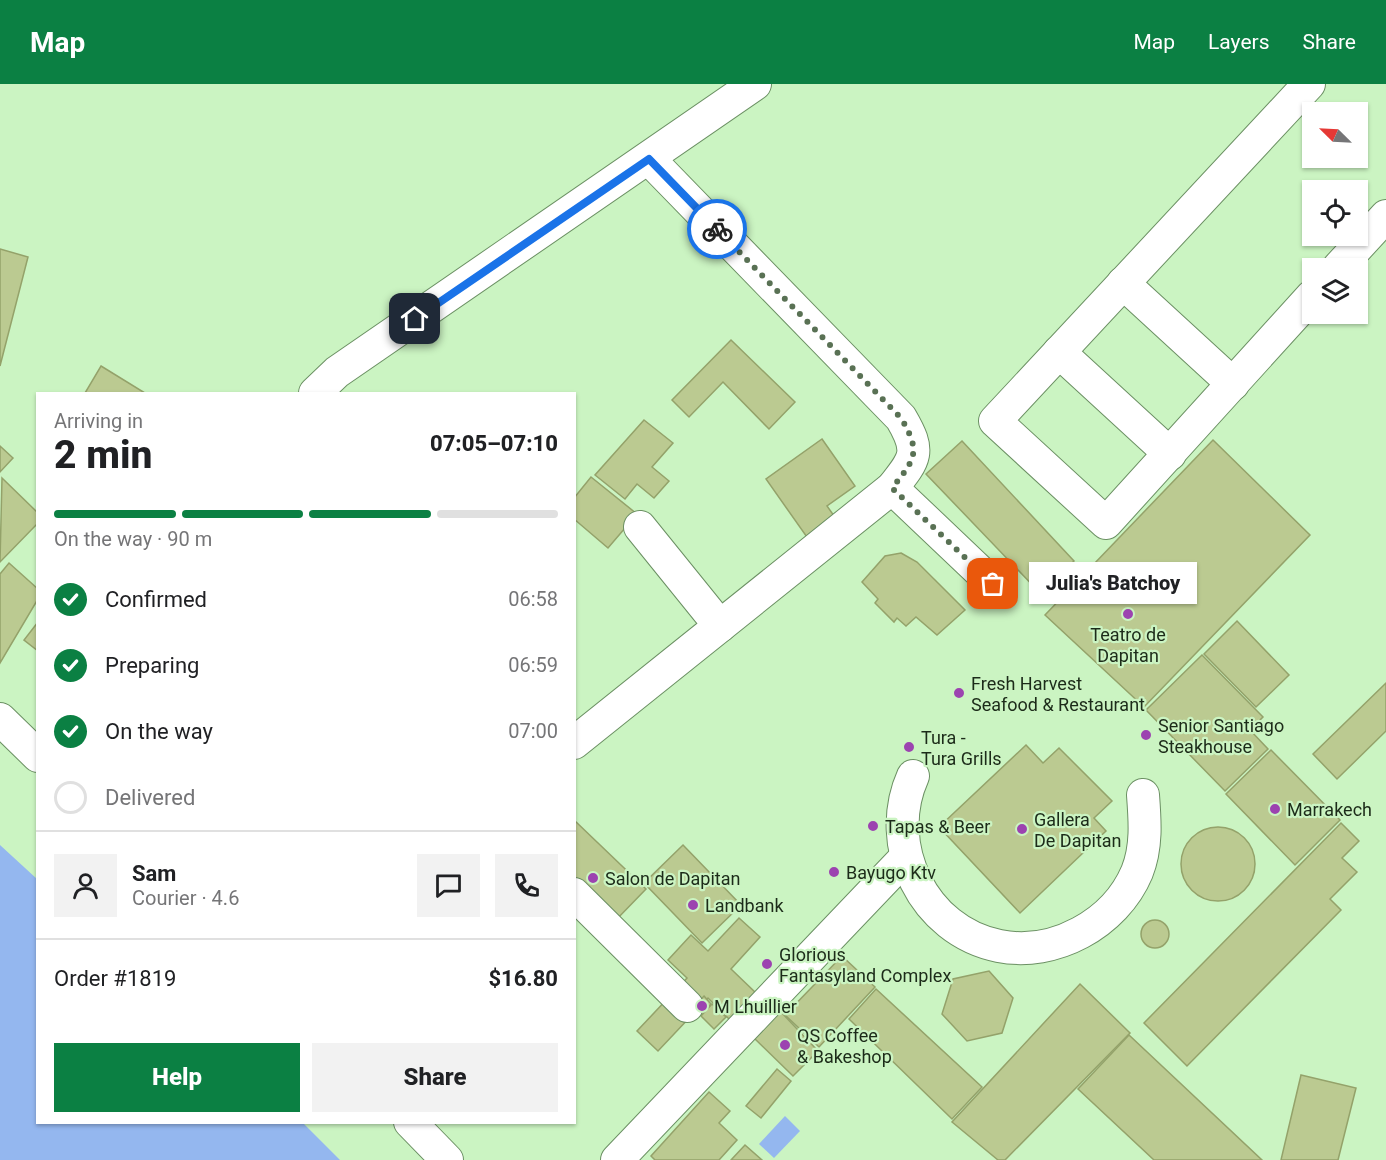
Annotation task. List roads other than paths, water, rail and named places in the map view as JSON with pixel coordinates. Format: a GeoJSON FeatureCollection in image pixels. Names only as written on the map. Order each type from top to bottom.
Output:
{"type":"FeatureCollection","features":[{"type":"Feature","properties":{"kind":"street"},"geometry":{"type":"LineString","coordinates":[[316,392],[337,372],[755,84]]}},
{"type":"Feature","properties":{"kind":"street"},"geometry":{"type":"LineString","coordinates":[[1302,307],[1106,523],[995,421],[1309,84]]}},
{"type":"Feature","properties":{"kind":"street"},"geometry":{"type":"LineString","coordinates":[[576,741],[892,488],[911,465],[914,441],[901,418],[649,159]]}},
{"type":"Feature","properties":{"kind":"street"},"geometry":{"type":"LineString","coordinates":[[1347,258],[1386,216]]}},
{"type":"Feature","properties":{"kind":"street"},"geometry":{"type":"LineString","coordinates":[[1123,284],[1233,384]]}},
{"type":"Feature","properties":{"kind":"street"},"geometry":{"type":"LineString","coordinates":[[1059,352],[1170,453]]}},
{"type":"Feature","properties":{"kind":"street"},"geometry":{"type":"LineString","coordinates":[[892,488],[993,584]]}},
{"type":"Feature","properties":{"kind":"street"},"geometry":{"type":"LineString","coordinates":[[640,527],[720,626]]}},
{"type":"Feature","properties":{"kind":"street"},"geometry":{"type":"LineString","coordinates":[[0,719],[36,754]]}},
{"type":"Feature","properties":{"kind":"street"},"geometry":{"type":"LineString","coordinates":[[913,776],[906,791],[901,825],[905,858],[918,889],[940,915],[967,935],[999,946],[1032,948],[1066,940],[1095,924],[1119,901],[1137,872],[1146,834],[1143,795]]}},
{"type":"Feature","properties":{"kind":"street"},"geometry":{"type":"LineString","coordinates":[[617,1160],[905,858]]}},
{"type":"Feature","properties":{"kind":"street"},"geometry":{"type":"LineString","coordinates":[[576,896],[687,1006]]}},
{"type":"Feature","properties":{"kind":"street"},"geometry":{"type":"LineString","coordinates":[[412,1124],[447,1160]]}},
{"type":"Feature","properties":{"kind":"water"},"geometry":{"type":"Polygon","coordinates":[[[0,845],[36,878],[36,1124],[304,1124],[340,1160],[0,1160],[0,845]]]}},
{"type":"Feature","properties":{"kind":"water"},"geometry":{"type":"Polygon","coordinates":[[[785,1116],[800,1131],[774,1158],[759,1144],[785,1116]]]}},
{"type":"Feature","properties":{"kind":"place","name":"Julia's Batchoy"},"geometry":{"type":"Point","coordinates":[993,584]}},
{"type":"Feature","properties":{"kind":"place","name":"Teatro de Dapitan"},"geometry":{"type":"Point","coordinates":[1128,614]}},
{"type":"Feature","properties":{"kind":"place","name":"Fresh Harvest Seafood & Restaurant"},"geometry":{"type":"Point","coordinates":[959,693]}},
{"type":"Feature","properties":{"kind":"place","name":"Senior Santiago Steakhouse"},"geometry":{"type":"Point","coordinates":[1146,735]}},
{"type":"Feature","properties":{"kind":"place","name":"Tura - Tura Grills"},"geometry":{"type":"Point","coordinates":[909,747]}},
{"type":"Feature","properties":{"kind":"place","name":"Marrakech"},"geometry":{"type":"Point","coordinates":[1275,809]}},
{"type":"Feature","properties":{"kind":"place","name":"Tapas & Beer"},"geometry":{"type":"Point","coordinates":[873,826]}},
{"type":"Feature","properties":{"kind":"place","name":"Gallera De Dapitan"},"geometry":{"type":"Point","coordinates":[1022,829]}},
{"type":"Feature","properties":{"kind":"place","name":"Bayugo Ktv"},"geometry":{"type":"Point","coordinates":[834,872]}},
{"type":"Feature","properties":{"kind":"place","name":"Salon de Dapitan"},"geometry":{"type":"Point","coordinates":[593,878]}},
{"type":"Feature","properties":{"kind":"place","name":"Landbank"},"geometry":{"type":"Point","coordinates":[693,905]}},
{"type":"Feature","properties":{"kind":"place","name":"Glorious Fantasyland Complex"},"geometry":{"type":"Point","coordinates":[767,964]}},
{"type":"Feature","properties":{"kind":"place","name":"M Lhuillier"},"geometry":{"type":"Point","coordinates":[702,1006]}},
{"type":"Feature","properties":{"kind":"place","name":"QS Coffee & Bakeshop"},"geometry":{"type":"Point","coordinates":[785,1045]}}]}
